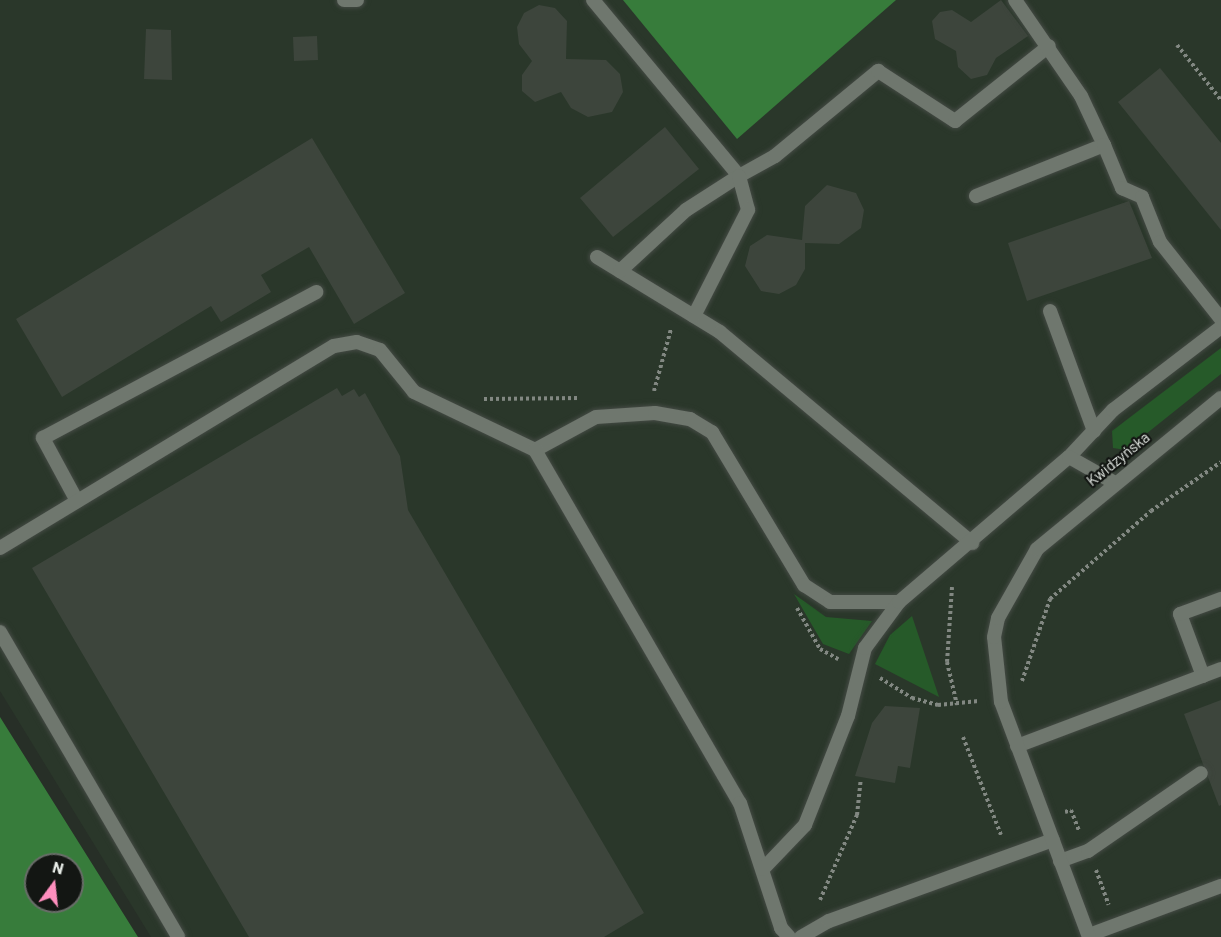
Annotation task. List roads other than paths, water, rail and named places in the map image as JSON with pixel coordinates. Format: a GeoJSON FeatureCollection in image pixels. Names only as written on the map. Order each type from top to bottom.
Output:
{"type":"FeatureCollection","features":[{"type":"Feature","properties":{"kind":"lane"},"geometry":{"type":"LineString","coordinates":[[344,0],[357,0]]}},
{"type":"Feature","properties":{"kind":"lane"},"geometry":{"type":"LineString","coordinates":[[593,0],[740,176],[748,210],[694,316]]}},
{"type":"Feature","properties":{"kind":"lane"},"geometry":{"type":"LineString","coordinates":[[1015,0],[1049,46],[1104,145],[1122,188],[1142,197],[1160,242],[1221,319]]}},
{"type":"Feature","properties":{"kind":"lane"},"geometry":{"type":"LineString","coordinates":[[620,271],[686,210],[775,156],[878,71],[955,121],[1049,46]]}},
{"type":"Feature","properties":{"kind":"lane"},"geometry":{"type":"LineString","coordinates":[[976,196],[1104,145]]}},
{"type":"Feature","properties":{"kind":"lane"},"geometry":{"type":"LineString","coordinates":[[597,257],[694,316],[972,543]]}},
{"type":"Feature","properties":{"kind":"lane"},"geometry":{"type":"LineString","coordinates":[[77,501],[43,438],[317,292]]}},
{"type":"Feature","properties":{"kind":"lane"},"geometry":{"type":"LineString","coordinates":[[1050,311],[1094,431]]}},
{"type":"Feature","properties":{"kind":"lane"},"geometry":{"type":"LineString","coordinates":[[763,869],[805,825],[848,716],[865,648],[899,602],[972,543],[1069,457],[1094,431],[1221,327]]}},
{"type":"Feature","properties":{"kind":"lane"},"geometry":{"type":"LineString","coordinates":[[0,548],[334,346],[357,342],[395,363],[414,392],[535,450],[740,803],[781,928],[789,937]]}},
{"type":"Feature","properties":{"kind":"lane","name":"Kwidzyńska"},"geometry":{"type":"LineString","coordinates":[[1089,936],[999,692],[994,637],[1012,587],[1037,549],[1113,482],[1221,398]]}},
{"type":"Feature","properties":{"kind":"lane"},"geometry":{"type":"LineString","coordinates":[[535,450],[596,417],[655,413],[690,419],[711,432],[804,585],[830,602],[899,602]]}},
{"type":"Feature","properties":{"kind":"lane"},"geometry":{"type":"LineString","coordinates":[[1069,457],[1113,482]]}},
{"type":"Feature","properties":{"kind":"lane"},"geometry":{"type":"LineString","coordinates":[[1203,676],[1180,614],[1221,599]]}},
{"type":"Feature","properties":{"kind":"lane"},"geometry":{"type":"LineString","coordinates":[[0,632],[178,937]]}},
{"type":"Feature","properties":{"kind":"lane"},"geometry":{"type":"LineString","coordinates":[[1017,746],[1221,669]]}},
{"type":"Feature","properties":{"kind":"lane"},"geometry":{"type":"LineString","coordinates":[[1060,861],[1088,851],[1201,773]]}},
{"type":"Feature","properties":{"kind":"lane"},"geometry":{"type":"LineString","coordinates":[[801,937],[829,921],[1053,840]]}},
{"type":"Feature","properties":{"kind":"lane"},"geometry":{"type":"LineString","coordinates":[[1089,936],[1221,886]]}}]}
